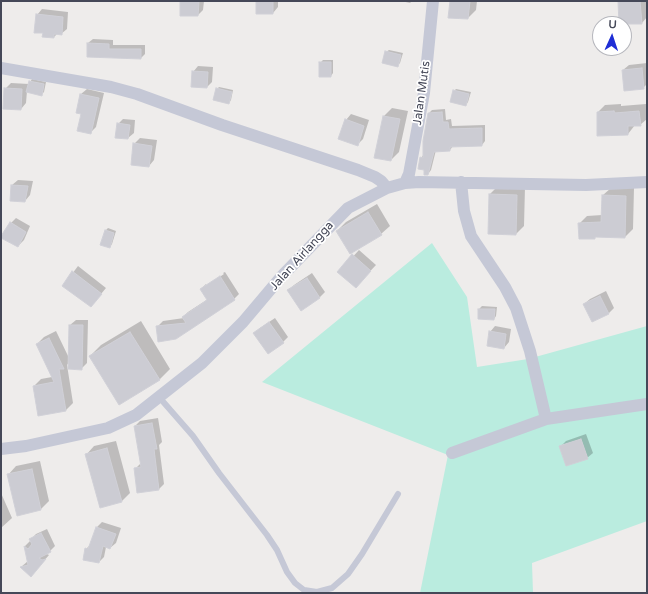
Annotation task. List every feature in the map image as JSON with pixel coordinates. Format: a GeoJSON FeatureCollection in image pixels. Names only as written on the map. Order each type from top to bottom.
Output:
{"type":"FeatureCollection","features":[{"type":"Feature","properties":{"kind":"street","name":"Jalan Mutis"},"geometry":{"type":"LineString","coordinates":[[405,183],[409,174],[424,93],[432,1]]}},
{"type":"Feature","properties":{"kind":"street"},"geometry":{"type":"LineString","coordinates":[[1,68],[111,87],[137,94],[230,128],[358,170],[375,177],[387,188]]}},
{"type":"Feature","properties":{"kind":"street","name":"Jalan Airlangga"},"geometry":{"type":"LineString","coordinates":[[1,449],[26,446],[108,428],[136,415],[202,363],[253,311],[281,277],[348,208],[387,188],[405,183],[461,182],[586,185],[647,182]]}},
{"type":"Feature","properties":{"kind":"street"},"geometry":{"type":"LineString","coordinates":[[461,182],[464,212],[471,236],[505,287],[516,308],[530,351],[546,419]]}},
{"type":"Feature","properties":{"kind":"street"},"geometry":{"type":"LineString","coordinates":[[452,453],[546,419],[647,404]]}},
{"type":"Feature","properties":{"kind":"lane"},"geometry":{"type":"LineString","coordinates":[[159,397],[193,436],[219,473],[267,535],[277,550],[287,572],[295,583],[304,590],[317,592],[332,588],[348,574],[362,554],[398,494]]}},
{"type":"Feature","properties":{"kind":"green space"},"geometry":{"type":"Polygon","coordinates":[[[432,243],[467,297],[477,367],[528,359],[647,326],[647,521],[532,563],[533,593],[420,593],[448,455],[262,382],[432,243]]]}},
{"type":"Feature","properties":{"kind":"building"},"geometry":{"type":"Polygon","coordinates":[[[180,1],[199,1],[198,16],[180,16],[180,1]]]}},
{"type":"Feature","properties":{"kind":"building"},"geometry":{"type":"Polygon","coordinates":[[[256,1],[273,1],[273,14],[256,14],[256,1]]]}},
{"type":"Feature","properties":{"kind":"building"},"geometry":{"type":"Polygon","coordinates":[[[450,1],[470,1],[468,19],[448,18],[450,1]]]}},
{"type":"Feature","properties":{"kind":"building"},"geometry":{"type":"Polygon","coordinates":[[[618,1],[640,1],[642,24],[632,24],[632,16],[619,16],[618,1]]]}},
{"type":"Feature","properties":{"kind":"building"},"geometry":{"type":"Polygon","coordinates":[[[36,14],[63,17],[62,35],[54,34],[54,38],[42,37],[43,33],[34,33],[36,14]]]}},
{"type":"Feature","properties":{"kind":"building"},"geometry":{"type":"Polygon","coordinates":[[[87,43],[109,44],[109,49],[141,49],[141,59],[87,57],[87,43]]]}},
{"type":"Feature","properties":{"kind":"building"},"geometry":{"type":"Polygon","coordinates":[[[385,51],[401,55],[398,67],[382,63],[385,51]]]}},
{"type":"Feature","properties":{"kind":"building"},"geometry":{"type":"Polygon","coordinates":[[[319,62],[331,62],[331,77],[319,77],[319,62]]]}},
{"type":"Feature","properties":{"kind":"building"},"geometry":{"type":"Polygon","coordinates":[[[642,68],[644,89],[624,91],[622,70],[642,68]]]}},
{"type":"Feature","properties":{"kind":"building"},"geometry":{"type":"Polygon","coordinates":[[[192,71],[208,72],[207,88],[191,87],[192,71]]]}},
{"type":"Feature","properties":{"kind":"building"},"geometry":{"type":"Polygon","coordinates":[[[29,81],[44,84],[42,96],[26,92],[29,81]]]}},
{"type":"Feature","properties":{"kind":"building"},"geometry":{"type":"Polygon","coordinates":[[[4,88],[22,89],[21,110],[3,109],[4,88]]]}},
{"type":"Feature","properties":{"kind":"building"},"geometry":{"type":"Polygon","coordinates":[[[216,88],[232,92],[229,104],[213,100],[216,88]]]}},
{"type":"Feature","properties":{"kind":"building"},"geometry":{"type":"Polygon","coordinates":[[[453,90],[469,94],[466,106],[450,102],[453,90]]]}},
{"type":"Feature","properties":{"kind":"building"},"geometry":{"type":"Polygon","coordinates":[[[80,94],[99,98],[91,134],[77,131],[81,114],[76,113],[80,94]]]}},
{"type":"Feature","properties":{"kind":"building"},"geometry":{"type":"Polygon","coordinates":[[[614,111],[615,113],[639,111],[641,126],[628,126],[628,135],[597,136],[597,112],[614,111]]]}},
{"type":"Feature","properties":{"kind":"building"},"geometry":{"type":"Polygon","coordinates":[[[442,112],[443,122],[448,122],[449,129],[482,128],[482,146],[450,147],[450,151],[434,152],[428,175],[424,175],[424,170],[418,169],[420,157],[423,158],[423,141],[428,113],[442,112]]]}},
{"type":"Feature","properties":{"kind":"building"},"geometry":{"type":"Polygon","coordinates":[[[383,116],[400,119],[391,161],[374,158],[383,116]]]}},
{"type":"Feature","properties":{"kind":"building"},"geometry":{"type":"Polygon","coordinates":[[[345,119],[364,126],[358,146],[338,139],[345,119]]]}},
{"type":"Feature","properties":{"kind":"building"},"geometry":{"type":"Polygon","coordinates":[[[117,123],[130,125],[128,139],[115,138],[117,123]]]}},
{"type":"Feature","properties":{"kind":"building"},"geometry":{"type":"Polygon","coordinates":[[[133,143],[152,146],[149,167],[131,165],[133,143]]]}},
{"type":"Feature","properties":{"kind":"building"},"geometry":{"type":"Polygon","coordinates":[[[11,185],[28,186],[25,202],[10,201],[11,185]]]}},
{"type":"Feature","properties":{"kind":"building"},"geometry":{"type":"Polygon","coordinates":[[[489,194],[517,195],[516,235],[488,234],[489,194]]]}},
{"type":"Feature","properties":{"kind":"building"},"geometry":{"type":"Polygon","coordinates":[[[602,195],[626,196],[625,238],[595,237],[595,239],[579,239],[578,223],[601,222],[602,195]]]}},
{"type":"Feature","properties":{"kind":"building"},"geometry":{"type":"Polygon","coordinates":[[[368,212],[382,235],[350,254],[336,231],[368,212]]]}},
{"type":"Feature","properties":{"kind":"building"},"geometry":{"type":"Polygon","coordinates":[[[10,222],[26,232],[18,247],[1,238],[10,222]]]}},
{"type":"Feature","properties":{"kind":"building"},"geometry":{"type":"Polygon","coordinates":[[[105,230],[114,233],[110,248],[100,245],[105,230]]]}},
{"type":"Feature","properties":{"kind":"building"},"geometry":{"type":"Polygon","coordinates":[[[352,254],[371,271],[356,288],[337,272],[352,254]]]}},
{"type":"Feature","properties":{"kind":"building"},"geometry":{"type":"Polygon","coordinates":[[[72,271],[102,294],[91,307],[62,286],[72,271]]]}},
{"type":"Feature","properties":{"kind":"building"},"geometry":{"type":"Polygon","coordinates":[[[220,276],[235,300],[176,339],[158,342],[156,326],[186,323],[182,317],[207,300],[200,289],[220,276]]]}},
{"type":"Feature","properties":{"kind":"building"},"geometry":{"type":"Polygon","coordinates":[[[307,278],[320,298],[301,311],[287,290],[307,278]]]}},
{"type":"Feature","properties":{"kind":"building"},"geometry":{"type":"Polygon","coordinates":[[[600,296],[609,314],[592,322],[583,304],[600,296]]]}},
{"type":"Feature","properties":{"kind":"building"},"geometry":{"type":"Polygon","coordinates":[[[478,309],[495,309],[494,320],[478,319],[478,309]]]}},
{"type":"Feature","properties":{"kind":"building"},"geometry":{"type":"Polygon","coordinates":[[[269,322],[284,343],[268,354],[253,333],[269,322]]]}},
{"type":"Feature","properties":{"kind":"building"},"geometry":{"type":"Polygon","coordinates":[[[69,325],[83,325],[82,370],[68,369],[69,325]]]}},
{"type":"Feature","properties":{"kind":"building"},"geometry":{"type":"Polygon","coordinates":[[[489,331],[506,334],[504,349],[487,346],[489,331]]]}},
{"type":"Feature","properties":{"kind":"building"},"geometry":{"type":"Polygon","coordinates":[[[130,332],[160,380],[119,405],[89,356],[130,332]]]}},
{"type":"Feature","properties":{"kind":"building"},"geometry":{"type":"Polygon","coordinates":[[[49,338],[64,369],[59,369],[66,411],[38,416],[33,386],[54,382],[36,344],[49,338]]]}},
{"type":"Feature","properties":{"kind":"building"},"geometry":{"type":"Polygon","coordinates":[[[152,423],[157,449],[154,449],[159,490],[137,493],[134,468],[141,467],[134,426],[152,423]]]}},
{"type":"Feature","properties":{"kind":"building"},"geometry":{"type":"Polygon","coordinates":[[[581,439],[588,459],[566,466],[559,446],[581,439]]]}},
{"type":"Feature","properties":{"kind":"building"},"geometry":{"type":"Polygon","coordinates":[[[107,448],[122,502],[100,508],[85,454],[107,448]]]}},
{"type":"Feature","properties":{"kind":"building"},"geometry":{"type":"Polygon","coordinates":[[[32,469],[41,510],[17,516],[7,474],[32,469]]]}},
{"type":"Feature","properties":{"kind":"building"},"geometry":{"type":"Polygon","coordinates":[[[96,527],[116,534],[110,549],[103,546],[99,563],[83,560],[85,548],[88,549],[96,527]]]}},
{"type":"Feature","properties":{"kind":"building"},"geometry":{"type":"Polygon","coordinates":[[[41,533],[51,552],[39,558],[42,560],[46,559],[31,577],[20,567],[28,565],[24,546],[28,549],[32,544],[29,539],[41,533]]]}}]}
